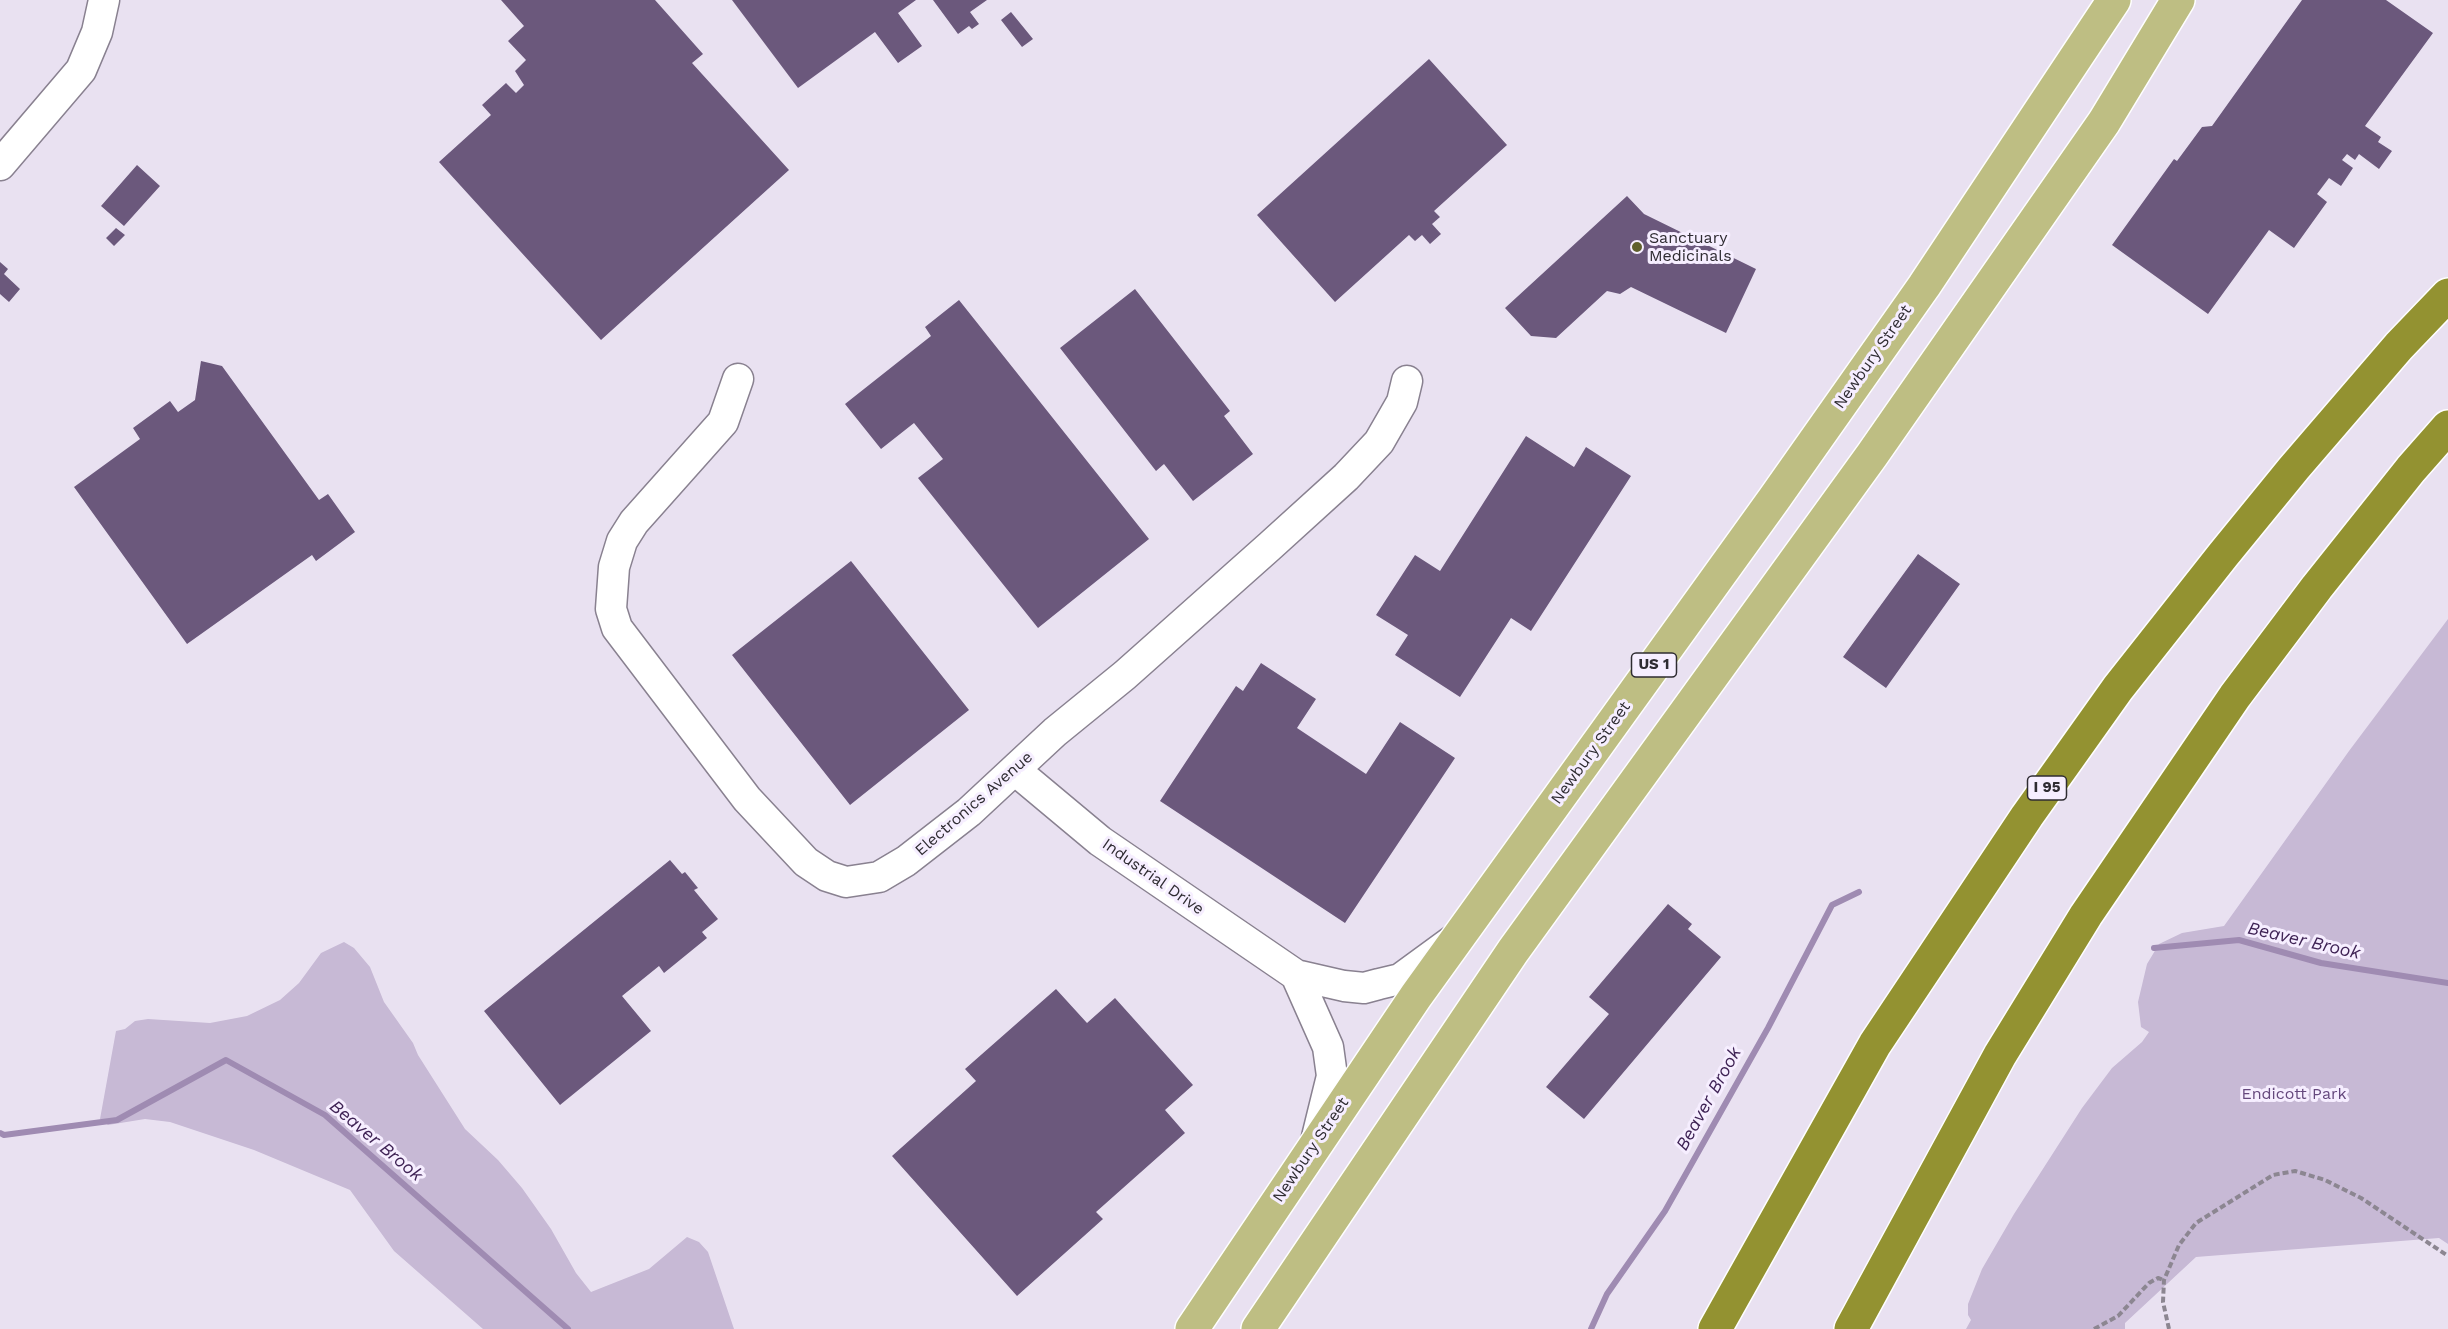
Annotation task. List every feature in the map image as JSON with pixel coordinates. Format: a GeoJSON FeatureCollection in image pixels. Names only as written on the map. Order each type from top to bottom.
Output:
{"type":"FeatureCollection","features":[{"type":"Feature","properties":{"kind":"highway","name":"I 95"},"geometry":{"type":"LineString","coordinates":[[1714,1329],[1875,1044],[2027,816],[2118,688],[2223,555],[2399,346],[2448,294]]}},
{"type":"Feature","properties":{"kind":"highway"},"geometry":{"type":"LineString","coordinates":[[1851,1329],[2000,1055],[2086,915],[2235,696],[2317,587],[2411,469],[2448,427]]}},
{"type":"Feature","properties":{"kind":"main road","name":"Newbury Street"},"geometry":{"type":"LineString","coordinates":[[1192,1329],[1314,1146],[1460,935],[1917,296],[2114,0]]}},
{"type":"Feature","properties":{"kind":"main road"},"geometry":{"type":"LineString","coordinates":[[1258,1329],[1513,951],[1872,455],[2104,122],[2178,0]]}},
{"type":"Feature","properties":{"kind":"street"},"geometry":{"type":"LineString","coordinates":[[0,165],[81,70],[97,32],[104,0]]}},
{"type":"Feature","properties":{"kind":"street","name":"Electronics Avenue"},"geometry":{"type":"LineString","coordinates":[[738,379],[723,422],[634,522],[622,541],[610,591],[611,609],[617,628],[747,798],[806,862],[827,876],[846,882],[879,877],[906,861],[969,812],[1055,732],[1125,675],[1346,477],[1379,442],[1402,402],[1407,381]]}},
{"type":"Feature","properties":{"kind":"street","name":"Industrial Drive"},"geometry":{"type":"LineString","coordinates":[[1015,770],[1100,841],[1296,975],[1364,988],[1400,979],[1460,935]]}},
{"type":"Feature","properties":{"kind":"street"},"geometry":{"type":"LineString","coordinates":[[1296,975],[1328,1047],[1332,1076],[1314,1146]]}},
{"type":"Feature","properties":{"kind":"path"},"geometry":{"type":"LineString","coordinates":[[2169,1329],[2163,1302],[2164,1280],[2179,1245],[2196,1223],[2273,1175],[2295,1171],[2325,1180],[2361,1198],[2448,1256]]}},
{"type":"Feature","properties":{"kind":"path"},"geometry":{"type":"LineString","coordinates":[[2094,1329],[2118,1316],[2149,1282],[2158,1278],[2164,1280]]}},
{"type":"Feature","properties":{"kind":"green space","name":"Endicott Park"},"geometry":{"type":"Polygon","coordinates":[[[2448,619],[2448,1244],[2439,1238],[2196,1257],[2125,1323],[2125,1329],[1966,1329],[1971,1320],[1968,1315],[1968,1304],[1982,1269],[2014,1214],[2082,1108],[2112,1068],[2142,1042],[2149,1032],[2141,1027],[2138,1002],[2147,964],[2159,944],[2182,933],[2224,926],[2349,751],[2448,619]]]}},
{"type":"Feature","properties":{"kind":"green space"},"geometry":{"type":"Polygon","coordinates":[[[344,942],[354,948],[370,967],[384,1002],[413,1043],[418,1055],[465,1129],[498,1160],[522,1188],[551,1229],[576,1273],[591,1292],[649,1269],[687,1237],[699,1242],[708,1252],[734,1329],[483,1329],[394,1251],[350,1190],[254,1150],[170,1122],[145,1119],[108,1125],[100,1119],[116,1031],[125,1029],[135,1021],[148,1019],[210,1023],[247,1016],[280,1000],[299,983],[321,953],[344,942]]]}},
{"type":"Feature","properties":{"kind":"building"},"geometry":{"type":"Polygon","coordinates":[[[501,0],[655,0],[703,54],[692,63],[789,170],[601,340],[439,162],[491,115],[482,105],[506,83],[516,93],[524,85],[515,71],[526,60],[508,41],[524,26],[501,0]]]}},
{"type":"Feature","properties":{"kind":"building"},"geometry":{"type":"Polygon","coordinates":[[[732,0],[916,0],[898,13],[922,46],[898,63],[875,32],[798,88],[732,0]]]}},
{"type":"Feature","properties":{"kind":"building"},"geometry":{"type":"Polygon","coordinates":[[[933,0],[987,0],[970,12],[979,24],[972,29],[969,26],[958,34],[933,0]]]}},
{"type":"Feature","properties":{"kind":"building"},"geometry":{"type":"Polygon","coordinates":[[[2302,0],[2386,0],[2433,33],[2365,126],[2381,137],[2378,142],[2392,151],[2379,169],[2359,154],[2355,160],[2347,154],[2342,160],[2353,168],[2341,186],[2329,178],[2317,194],[2327,202],[2294,248],[2269,230],[2208,314],[2112,245],[2174,159],[2177,161],[2202,127],[2212,126],[2302,0]]]}},
{"type":"Feature","properties":{"kind":"building"},"geometry":{"type":"Polygon","coordinates":[[[1011,12],[1033,39],[1022,47],[1001,20],[1011,12]]]}},
{"type":"Feature","properties":{"kind":"building"},"geometry":{"type":"Polygon","coordinates":[[[1429,59],[1507,145],[1434,211],[1440,217],[1432,224],[1441,234],[1430,244],[1422,235],[1415,241],[1409,235],[1335,302],[1257,215],[1429,59]]]}},
{"type":"Feature","properties":{"kind":"building"},"geometry":{"type":"Polygon","coordinates":[[[137,165],[160,186],[124,226],[101,206],[137,165]]]}},
{"type":"Feature","properties":{"kind":"building"},"geometry":{"type":"Polygon","coordinates":[[[1627,196],[1644,214],[1756,269],[1726,333],[1631,287],[1620,294],[1607,291],[1556,338],[1531,336],[1505,308],[1627,196]]]}},
{"type":"Feature","properties":{"kind":"building"},"geometry":{"type":"Polygon","coordinates":[[[116,228],[125,235],[114,246],[106,238],[116,228]]]}},
{"type":"Feature","properties":{"kind":"building"},"geometry":{"type":"Polygon","coordinates":[[[0,262],[8,269],[4,274],[20,289],[9,302],[0,294],[0,262]]]}},
{"type":"Feature","properties":{"kind":"building"},"geometry":{"type":"Polygon","coordinates":[[[1135,289],[1230,411],[1224,416],[1253,454],[1193,501],[1164,464],[1156,471],[1060,348],[1135,289]]]}},
{"type":"Feature","properties":{"kind":"building"},"geometry":{"type":"Polygon","coordinates":[[[959,300],[1149,539],[1038,628],[918,478],[943,459],[914,423],[881,449],[845,404],[931,336],[925,327],[959,300]]]}},
{"type":"Feature","properties":{"kind":"building"},"geometry":{"type":"Polygon","coordinates":[[[201,361],[222,366],[319,500],[328,494],[355,532],[316,561],[312,555],[187,644],[74,487],[140,439],[133,428],[170,401],[178,412],[195,400],[201,361]]]}},
{"type":"Feature","properties":{"kind":"building"},"geometry":{"type":"Polygon","coordinates":[[[1526,436],[1574,467],[1586,447],[1631,476],[1531,631],[1511,618],[1460,697],[1395,655],[1408,635],[1376,615],[1415,555],[1440,571],[1526,436]]]}},
{"type":"Feature","properties":{"kind":"building"},"geometry":{"type":"Polygon","coordinates":[[[1918,554],[1960,584],[1886,688],[1843,657],[1918,554]]]}},
{"type":"Feature","properties":{"kind":"building"},"geometry":{"type":"Polygon","coordinates":[[[851,561],[969,710],[850,805],[732,655],[851,561]]]}},
{"type":"Feature","properties":{"kind":"building"},"geometry":{"type":"Polygon","coordinates":[[[1261,663],[1316,699],[1297,728],[1366,774],[1400,722],[1455,758],[1345,923],[1160,801],[1236,686],[1243,691],[1261,663]]]}},
{"type":"Feature","properties":{"kind":"building"},"geometry":{"type":"Polygon","coordinates":[[[670,860],[682,874],[685,872],[698,888],[694,890],[718,919],[702,932],[707,938],[664,973],[659,966],[622,996],[651,1031],[560,1105],[484,1011],[670,860]]]}},
{"type":"Feature","properties":{"kind":"building"},"geometry":{"type":"Polygon","coordinates":[[[1668,904],[1692,924],[1688,929],[1721,957],[1584,1119],[1546,1087],[1609,1014],[1589,997],[1668,904]]]}},
{"type":"Feature","properties":{"kind":"building"},"geometry":{"type":"Polygon","coordinates":[[[1056,989],[1087,1023],[1115,998],[1193,1085],[1165,1110],[1185,1133],[1096,1212],[1103,1219],[1017,1296],[892,1156],[976,1081],[965,1069],[1056,989]]]}},
{"type":"Feature","properties":{"kind":"waterway","name":"Beaver Brook"},"geometry":{"type":"LineString","coordinates":[[1591,1329],[1607,1294],[1665,1211],[1768,1028],[1832,905],[1859,892]]}},
{"type":"Feature","properties":{"kind":"waterway","name":"Beaver Brook"},"geometry":{"type":"LineString","coordinates":[[2154,948],[2239,940],[2321,963],[2448,983]]}},
{"type":"Feature","properties":{"kind":"waterway","name":"Beaver Brook"},"geometry":{"type":"LineString","coordinates":[[0,1133],[4,1135],[117,1120],[226,1060],[325,1115],[568,1329]]}},
{"type":"Feature","properties":{"kind":"place","name":"Sanctuary Medicinals"},"geometry":{"type":"Point","coordinates":[1637,247]}}]}
